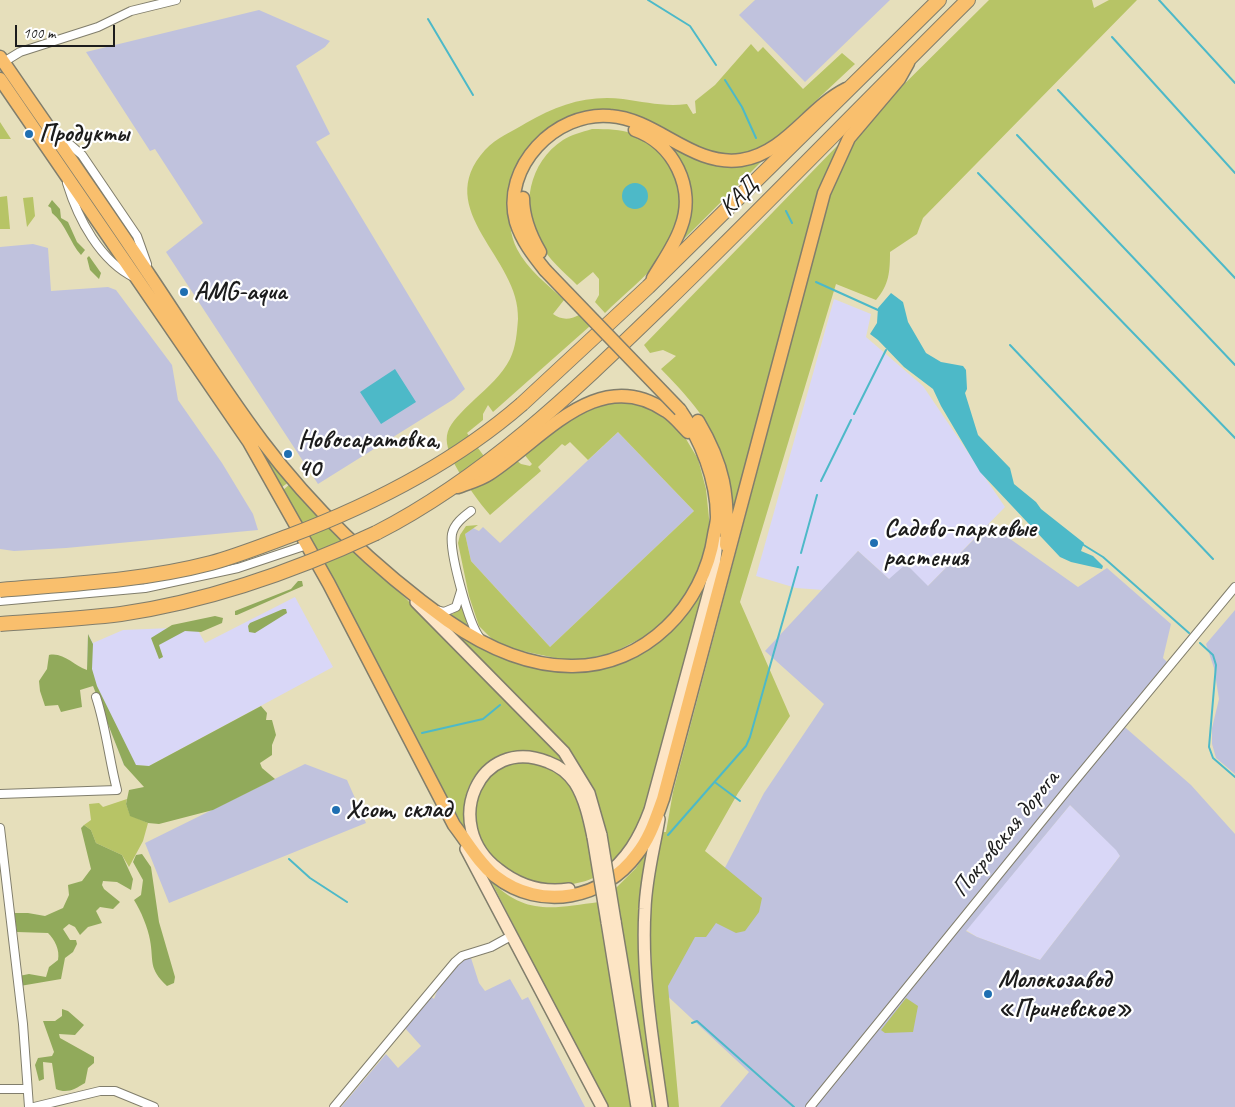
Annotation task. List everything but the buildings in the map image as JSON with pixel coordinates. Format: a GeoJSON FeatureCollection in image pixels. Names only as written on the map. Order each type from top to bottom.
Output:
{"type":"FeatureCollection","features":[{"type":"Feature","properties":{"kind":"highway","name":"КАД"},"geometry":{"type":"LineString","coordinates":[[0,590],[149,576],[211,563],[264,546],[334,519],[398,488],[490,432],[648,287],[939,0]]}},
{"type":"Feature","properties":{"kind":"highway","name":"КАД"},"geometry":{"type":"LineString","coordinates":[[0,624],[121,614],[221,593],[336,552],[401,520],[451,490],[571,394],[691,278],[968,0]]}},
{"type":"Feature","properties":{"kind":"main road"},"geometry":{"type":"LineString","coordinates":[[662,1107],[648,991],[644,932],[648,873],[663,799],[824,192],[849,138],[899,79],[913,54]]}},
{"type":"Feature","properties":{"kind":"main road"},"geometry":{"type":"LineString","coordinates":[[1,61],[48,126],[262,441],[309,496],[367,554],[434,609],[485,643],[515,656],[573,666],[605,661],[635,650],[667,627],[689,602],[710,559],[717,519]]}},
{"type":"Feature","properties":{"kind":"main road"},"geometry":{"type":"LineString","coordinates":[[0,79],[249,442],[307,545],[602,1107]]}},
{"type":"Feature","properties":{"kind":"main road"},"geometry":{"type":"LineString","coordinates":[[720,589],[720,574],[726,548],[728,510],[724,481],[712,447],[699,422],[682,407],[522,239],[518,226],[515,202],[517,185],[528,158],[537,146],[560,127],[590,117],[621,117],[637,122],[702,155],[727,161],[766,152],[778,145],[830,97],[855,84]]}},
{"type":"Feature","properties":{"kind":"main road"},"geometry":{"type":"LineString","coordinates":[[548,268],[530,235],[525,218],[523,200],[525,184],[532,168],[548,146],[569,131],[591,123],[620,125],[647,136],[671,157],[682,179],[685,195],[682,226],[648,287]]}},
{"type":"Feature","properties":{"kind":"main road"},"geometry":{"type":"LineString","coordinates":[[451,490],[488,475],[586,403],[597,398],[623,394],[651,401],[668,412],[689,433],[703,457]]}},
{"type":"Feature","properties":{"kind":"main road"},"geometry":{"type":"LineString","coordinates":[[597,836],[574,782],[559,767],[542,760],[518,758],[498,764],[480,780],[471,798],[470,820],[476,842],[494,866],[516,881],[546,890],[582,887],[603,877],[620,862],[637,840],[650,810],[713,577],[717,545],[714,486],[697,436],[682,407]]}},
{"type":"Feature","properties":{"kind":"main road"},"geometry":{"type":"LineString","coordinates":[[402,584],[416,603],[564,752],[589,793],[646,1107]]}},
{"type":"Feature","properties":{"kind":"main road"},"geometry":{"type":"LineString","coordinates":[[454,825],[485,867],[508,884],[542,896],[575,895],[605,885],[631,862],[645,843],[663,799]]}},
{"type":"Feature","properties":{"kind":"main road"},"geometry":{"type":"LineString","coordinates":[[611,921],[637,1107]]}},
{"type":"Feature","properties":{"kind":"street"},"geometry":{"type":"LineString","coordinates":[[1,61],[20,52],[98,27],[131,11],[176,0]]}},
{"type":"Feature","properties":{"kind":"street"},"geometry":{"type":"LineString","coordinates":[[471,511],[454,527],[452,534],[461,591],[472,627],[485,643]]}},
{"type":"Feature","properties":{"kind":"street"},"geometry":{"type":"LineString","coordinates":[[0,601],[102,593],[181,582],[238,568],[307,545]]}},
{"type":"Feature","properties":{"kind":"street","name":"Покровская дорога"},"geometry":{"type":"LineString","coordinates":[[810,1107],[1235,587]]}},
{"type":"Feature","properties":{"kind":"street"},"geometry":{"type":"LineString","coordinates":[[434,609],[444,612],[456,607],[461,591]]}},
{"type":"Feature","properties":{"kind":"street"},"geometry":{"type":"LineString","coordinates":[[0,794],[117,790],[104,737],[103,720],[96,697]]}},
{"type":"Feature","properties":{"kind":"street"},"geometry":{"type":"LineString","coordinates":[[0,828],[23,1024],[26,1089],[29,1107]]}},
{"type":"Feature","properties":{"kind":"street"},"geometry":{"type":"LineString","coordinates":[[334,1107],[455,962],[462,956],[491,947],[511,936]]}},
{"type":"Feature","properties":{"kind":"street"},"geometry":{"type":"LineString","coordinates":[[0,1089],[26,1089]]}},
{"type":"Feature","properties":{"kind":"street"},"geometry":{"type":"LineString","coordinates":[[34,1107],[100,1091],[115,1091],[154,1107]]}},
{"type":"Feature","properties":{"kind":"shaded area"},"geometry":{"type":"Polygon","coordinates":[[[755,0],[890,0],[805,82],[739,15],[755,0]]]}},
{"type":"Feature","properties":{"kind":"shaded area"},"geometry":{"type":"Polygon","coordinates":[[[259,10],[330,41],[325,47],[296,66],[330,134],[316,142],[465,389],[454,399],[318,484],[166,252],[203,223],[155,149],[150,151],[86,52],[259,10]]]}},
{"type":"Feature","properties":{"kind":"shaded area"},"geometry":{"type":"Polygon","coordinates":[[[33,244],[48,248],[51,291],[108,287],[116,290],[172,365],[178,400],[222,463],[253,514],[258,530],[66,548],[14,551],[0,549],[0,247],[33,244]]]}},
{"type":"Feature","properties":{"kind":"shaded area","name":"Садово-парковые растения"},"geometry":{"type":"Polygon","coordinates":[[[834,299],[871,314],[866,337],[923,386],[1005,507],[928,586],[889,579],[858,551],[823,590],[796,588],[756,576],[834,299]]]}},
{"type":"Feature","properties":{"kind":"shaded area"},"geometry":{"type":"Polygon","coordinates":[[[618,432],[694,511],[550,647],[471,561],[465,534],[473,528],[479,531],[483,527],[500,543],[618,432]]]}},
{"type":"Feature","properties":{"kind":"shaded area"},"geometry":{"type":"Polygon","coordinates":[[[989,524],[1078,587],[1107,568],[1171,624],[1163,658],[1167,662],[1119,722],[1191,785],[1235,834],[1235,1107],[720,1107],[749,1072],[661,990],[764,793],[824,704],[765,651],[858,551],[889,579],[906,564],[928,586],[989,524]],[[1070,805],[966,931],[977,937],[1040,960],[1120,856],[1070,805]]]}},
{"type":"Feature","properties":{"kind":"shaded area"},"geometry":{"type":"Polygon","coordinates":[[[295,597],[333,667],[149,766],[124,765],[87,670],[88,634],[93,643],[123,630],[196,627],[205,643],[295,597]]]}},
{"type":"Feature","properties":{"kind":"shaded area"},"geometry":{"type":"Polygon","coordinates":[[[1235,610],[1235,774],[1216,758],[1212,744],[1212,728],[1219,699],[1214,668],[1206,644],[1235,610]]]}},
{"type":"Feature","properties":{"kind":"shaded area"},"geometry":{"type":"Polygon","coordinates":[[[305,764],[347,780],[366,823],[169,903],[145,843],[305,764]]]}},
{"type":"Feature","properties":{"kind":"shaded area"},"geometry":{"type":"Polygon","coordinates":[[[1070,805],[1117,850],[1120,856],[1040,960],[977,937],[966,930],[1070,805]]]}},
{"type":"Feature","properties":{"kind":"shaded area"},"geometry":{"type":"Polygon","coordinates":[[[471,958],[479,983],[485,991],[510,979],[522,1000],[528,997],[585,1107],[341,1107],[386,1054],[398,1068],[421,1046],[404,1027],[429,995],[434,999],[440,983],[463,959],[471,958]]]}},
{"type":"Feature","properties":{"kind":"green space"},"geometry":{"type":"Polygon","coordinates":[[[989,0],[1092,0],[1094,8],[1109,0],[1137,0],[923,218],[917,234],[890,252],[888,278],[884,289],[876,300],[836,284],[740,602],[790,716],[738,793],[705,851],[762,898],[759,912],[745,931],[736,933],[716,923],[706,937],[695,937],[668,986],[679,1107],[667,1107],[653,990],[650,929],[652,886],[662,832],[666,832],[673,792],[831,191],[858,133],[870,118],[989,0]]]}},
{"type":"Feature","properties":{"kind":"green space"},"geometry":{"type":"Polygon","coordinates":[[[751,44],[758,52],[763,47],[803,89],[842,53],[855,64],[775,139],[761,149],[745,155],[718,155],[606,111],[586,112],[568,117],[538,137],[518,167],[512,185],[509,204],[510,227],[517,249],[532,270],[564,300],[553,314],[566,319],[579,315],[590,326],[493,412],[488,405],[483,414],[483,420],[467,433],[497,474],[516,460],[521,464],[530,466],[532,464],[523,453],[565,421],[613,399],[655,408],[683,434],[698,459],[706,489],[710,528],[700,571],[686,597],[667,619],[647,635],[611,654],[570,661],[508,648],[494,641],[479,626],[469,596],[458,543],[460,535],[466,526],[478,525],[465,534],[471,561],[550,647],[694,511],[618,432],[588,460],[570,442],[565,446],[562,444],[538,467],[541,471],[490,515],[466,484],[448,448],[448,432],[451,424],[457,417],[507,365],[515,344],[518,319],[515,297],[506,275],[472,214],[467,194],[471,172],[485,150],[499,138],[561,106],[584,100],[610,98],[663,105],[687,104],[693,114],[696,113],[695,101],[715,85],[751,44]]]}},
{"type":"Feature","properties":{"kind":"green space"},"geometry":{"type":"Polygon","coordinates":[[[0,122],[11,139],[0,139],[0,122]]]}},
{"type":"Feature","properties":{"kind":"green space"},"geometry":{"type":"Polygon","coordinates":[[[592,129],[632,133],[648,142],[663,157],[671,169],[679,194],[678,221],[668,247],[648,273],[605,313],[595,302],[599,295],[599,279],[593,272],[577,285],[547,254],[533,229],[529,201],[535,173],[551,149],[573,135],[592,129]]]}},
{"type":"Feature","properties":{"kind":"green space"},"geometry":{"type":"Polygon","coordinates":[[[662,138],[701,159],[765,158],[684,239],[690,209],[662,138]]]}},
{"type":"Feature","properties":{"kind":"green space"},"geometry":{"type":"Polygon","coordinates":[[[838,145],[821,190],[734,510],[725,466],[712,432],[691,402],[661,369],[676,356],[663,350],[650,353],[644,345],[838,145]]]}},
{"type":"Feature","properties":{"kind":"green space"},"geometry":{"type":"Polygon","coordinates":[[[7,196],[10,229],[0,229],[0,197],[7,196]]]}},
{"type":"Feature","properties":{"kind":"green space"},"geometry":{"type":"Polygon","coordinates":[[[33,197],[35,216],[27,227],[23,198],[33,197]]]}},
{"type":"Feature","properties":{"kind":"green space"},"geometry":{"type":"Polygon","coordinates":[[[52,200],[60,209],[61,218],[68,222],[77,242],[85,250],[81,255],[48,206],[52,200]]]}},
{"type":"Feature","properties":{"kind":"green space"},"geometry":{"type":"Polygon","coordinates":[[[89,256],[101,273],[99,279],[90,270],[87,258],[89,256]]]}},
{"type":"Feature","properties":{"kind":"green space"},"geometry":{"type":"Polygon","coordinates":[[[261,447],[289,482],[282,487],[259,449],[261,447]]]}},
{"type":"Feature","properties":{"kind":"green space"},"geometry":{"type":"Polygon","coordinates":[[[290,484],[552,743],[568,768],[549,757],[529,752],[510,753],[493,759],[479,770],[469,785],[465,805],[466,827],[464,828],[283,490],[290,484]]]}},
{"type":"Feature","properties":{"kind":"green space"},"geometry":{"type":"Polygon","coordinates":[[[298,581],[302,581],[303,586],[235,615],[235,611],[291,589],[298,581]]]}},
{"type":"Feature","properties":{"kind":"green space"},"geometry":{"type":"Polygon","coordinates":[[[704,585],[707,586],[641,823],[612,866],[586,777],[574,757],[557,737],[449,628],[535,665],[637,653],[704,585]]]}},
{"type":"Feature","properties":{"kind":"green space"},"geometry":{"type":"Polygon","coordinates":[[[464,606],[467,625],[466,626],[451,615],[464,606]]]}},
{"type":"Feature","properties":{"kind":"green space"},"geometry":{"type":"Polygon","coordinates":[[[286,609],[287,613],[255,633],[249,632],[248,626],[250,623],[286,609]]]}},
{"type":"Feature","properties":{"kind":"green space"},"geometry":{"type":"Polygon","coordinates":[[[215,616],[223,618],[222,623],[201,632],[185,631],[159,645],[163,657],[159,659],[151,638],[172,625],[215,616]]]}},
{"type":"Feature","properties":{"kind":"green space"},"geometry":{"type":"Polygon","coordinates":[[[88,634],[93,644],[92,669],[97,686],[136,765],[149,766],[261,706],[267,713],[266,720],[272,720],[276,735],[272,745],[272,755],[260,763],[262,768],[275,779],[213,810],[159,824],[148,823],[130,816],[126,804],[129,790],[144,787],[124,765],[93,686],[80,690],[82,707],[61,712],[58,705],[45,706],[40,691],[39,681],[47,669],[49,655],[64,657],[87,670],[88,634]]]}},
{"type":"Feature","properties":{"kind":"green space"},"geometry":{"type":"Polygon","coordinates":[[[526,761],[556,770],[574,790],[584,819],[593,878],[578,883],[562,885],[530,881],[514,875],[500,866],[480,842],[476,831],[475,812],[475,799],[478,792],[486,780],[497,770],[526,761]]]}},
{"type":"Feature","properties":{"kind":"green space"},"geometry":{"type":"Polygon","coordinates":[[[127,799],[126,804],[130,815],[148,823],[143,841],[129,867],[122,855],[96,843],[91,830],[84,825],[91,820],[89,804],[99,803],[103,807],[127,799]]]}},
{"type":"Feature","properties":{"kind":"green space"},"geometry":{"type":"Polygon","coordinates":[[[84,825],[91,830],[96,843],[122,855],[133,879],[131,890],[117,882],[103,881],[104,889],[120,902],[113,909],[100,907],[96,911],[102,923],[88,927],[80,935],[75,927],[69,924],[63,929],[70,940],[76,940],[77,944],[73,952],[65,958],[61,979],[20,986],[19,976],[29,974],[46,977],[49,967],[58,960],[58,949],[48,933],[17,932],[14,913],[45,916],[63,908],[69,895],[68,885],[82,881],[91,869],[81,828],[84,825]]]}},
{"type":"Feature","properties":{"kind":"green space"},"geometry":{"type":"Polygon","coordinates":[[[142,854],[151,867],[159,922],[175,977],[174,983],[167,986],[154,969],[148,930],[134,900],[141,895],[143,880],[133,862],[136,855],[142,854]]]}},
{"type":"Feature","properties":{"kind":"green space"},"geometry":{"type":"Polygon","coordinates":[[[644,855],[647,855],[638,922],[642,983],[657,1107],[650,1107],[616,888],[636,868],[644,855]]]}},
{"type":"Feature","properties":{"kind":"green space"},"geometry":{"type":"Polygon","coordinates":[[[491,881],[516,900],[529,905],[554,907],[599,902],[632,1107],[607,1107],[491,881]]]}},
{"type":"Feature","properties":{"kind":"green space"},"geometry":{"type":"Polygon","coordinates":[[[906,998],[918,1006],[913,1032],[885,1033],[881,1030],[906,998]]]}},
{"type":"Feature","properties":{"kind":"green space"},"geometry":{"type":"Polygon","coordinates":[[[62,1009],[68,1011],[84,1025],[75,1035],[59,1034],[60,1038],[94,1057],[94,1063],[88,1068],[85,1083],[67,1091],[56,1089],[52,1063],[43,1062],[44,1079],[39,1081],[35,1065],[38,1058],[52,1056],[54,1052],[43,1021],[55,1021],[62,1016],[62,1009]]]}},
{"type":"Feature","properties":{"kind":"water"},"geometry":{"type":"Polygon","coordinates":[[[635,183],[644,187],[648,196],[644,205],[635,209],[626,205],[622,196],[626,187],[635,183]]]}},
{"type":"Feature","properties":{"kind":"water"},"geometry":{"type":"Polygon","coordinates":[[[891,293],[903,302],[908,322],[926,353],[941,362],[963,366],[966,370],[967,389],[965,393],[978,435],[1010,468],[1014,484],[1036,502],[1041,509],[1084,543],[1081,551],[1093,556],[1103,566],[1102,569],[1071,562],[1060,557],[980,472],[933,389],[904,367],[870,334],[877,323],[878,308],[891,293]]]}},
{"type":"Feature","properties":{"kind":"water"},"geometry":{"type":"Polygon","coordinates":[[[395,369],[416,402],[381,424],[360,392],[395,369]]]}},
{"type":"Feature","properties":{"kind":"waterway"},"geometry":{"type":"LineString","coordinates":[[648,0],[690,26],[716,65]]}},
{"type":"Feature","properties":{"kind":"waterway"},"geometry":{"type":"LineString","coordinates":[[1159,0],[1235,83]]}},
{"type":"Feature","properties":{"kind":"waterway"},"geometry":{"type":"LineString","coordinates":[[428,19],[473,95]]}},
{"type":"Feature","properties":{"kind":"waterway"},"geometry":{"type":"LineString","coordinates":[[1112,37],[1235,173]]}},
{"type":"Feature","properties":{"kind":"waterway"},"geometry":{"type":"LineString","coordinates":[[725,80],[742,107],[756,138]]}},
{"type":"Feature","properties":{"kind":"waterway"},"geometry":{"type":"LineString","coordinates":[[1058,90],[1235,278]]}},
{"type":"Feature","properties":{"kind":"waterway"},"geometry":{"type":"LineString","coordinates":[[1017,135],[1235,365]]}},
{"type":"Feature","properties":{"kind":"waterway"},"geometry":{"type":"LineString","coordinates":[[978,173],[1235,438]]}},
{"type":"Feature","properties":{"kind":"waterway"},"geometry":{"type":"LineString","coordinates":[[786,211],[792,223]]}},
{"type":"Feature","properties":{"kind":"waterway"},"geometry":{"type":"LineString","coordinates":[[816,282],[878,310]]}},
{"type":"Feature","properties":{"kind":"waterway"},"geometry":{"type":"LineString","coordinates":[[1010,345],[1213,559]]}},
{"type":"Feature","properties":{"kind":"waterway"},"geometry":{"type":"LineString","coordinates":[[854,414],[886,350]]}},
{"type":"Feature","properties":{"kind":"waterway"},"geometry":{"type":"LineString","coordinates":[[821,481],[851,420]]}},
{"type":"Feature","properties":{"kind":"waterway"},"geometry":{"type":"LineString","coordinates":[[801,553],[817,495]]}},
{"type":"Feature","properties":{"kind":"waterway"},"geometry":{"type":"LineString","coordinates":[[1082,544],[1103,557],[1189,633]]}},
{"type":"Feature","properties":{"kind":"waterway"},"geometry":{"type":"LineString","coordinates":[[668,835],[746,746],[798,567]]}},
{"type":"Feature","properties":{"kind":"waterway"},"geometry":{"type":"LineString","coordinates":[[1200,643],[1213,655],[1216,665],[1209,747],[1213,758],[1235,777]]}},
{"type":"Feature","properties":{"kind":"waterway"},"geometry":{"type":"LineString","coordinates":[[422,733],[483,719],[500,705]]}},
{"type":"Feature","properties":{"kind":"waterway"},"geometry":{"type":"LineString","coordinates":[[716,783],[740,801]]}},
{"type":"Feature","properties":{"kind":"waterway"},"geometry":{"type":"LineString","coordinates":[[289,859],[310,878],[347,902]]}},
{"type":"Feature","properties":{"kind":"waterway"},"geometry":{"type":"LineString","coordinates":[[692,1023],[697,1021],[794,1107]]}},
{"type":"Feature","properties":{"kind":"place","name":"Продукты"},"geometry":{"type":"Point","coordinates":[29,134]}},
{"type":"Feature","properties":{"kind":"place","name":"AMG-aqua"},"geometry":{"type":"Point","coordinates":[184,292]}},
{"type":"Feature","properties":{"kind":"place","name":"Новосаратовка, 40"},"geometry":{"type":"Point","coordinates":[288,454]}},
{"type":"Feature","properties":{"kind":"place","name":"Садово-парковые растения"},"geometry":{"type":"Point","coordinates":[874,543]}},
{"type":"Feature","properties":{"kind":"place","name":"Xсom, склад"},"geometry":{"type":"Point","coordinates":[336,810]}},
{"type":"Feature","properties":{"kind":"place","name":"Молокозавод «Приневское»"},"geometry":{"type":"Point","coordinates":[988,994]}}]}
